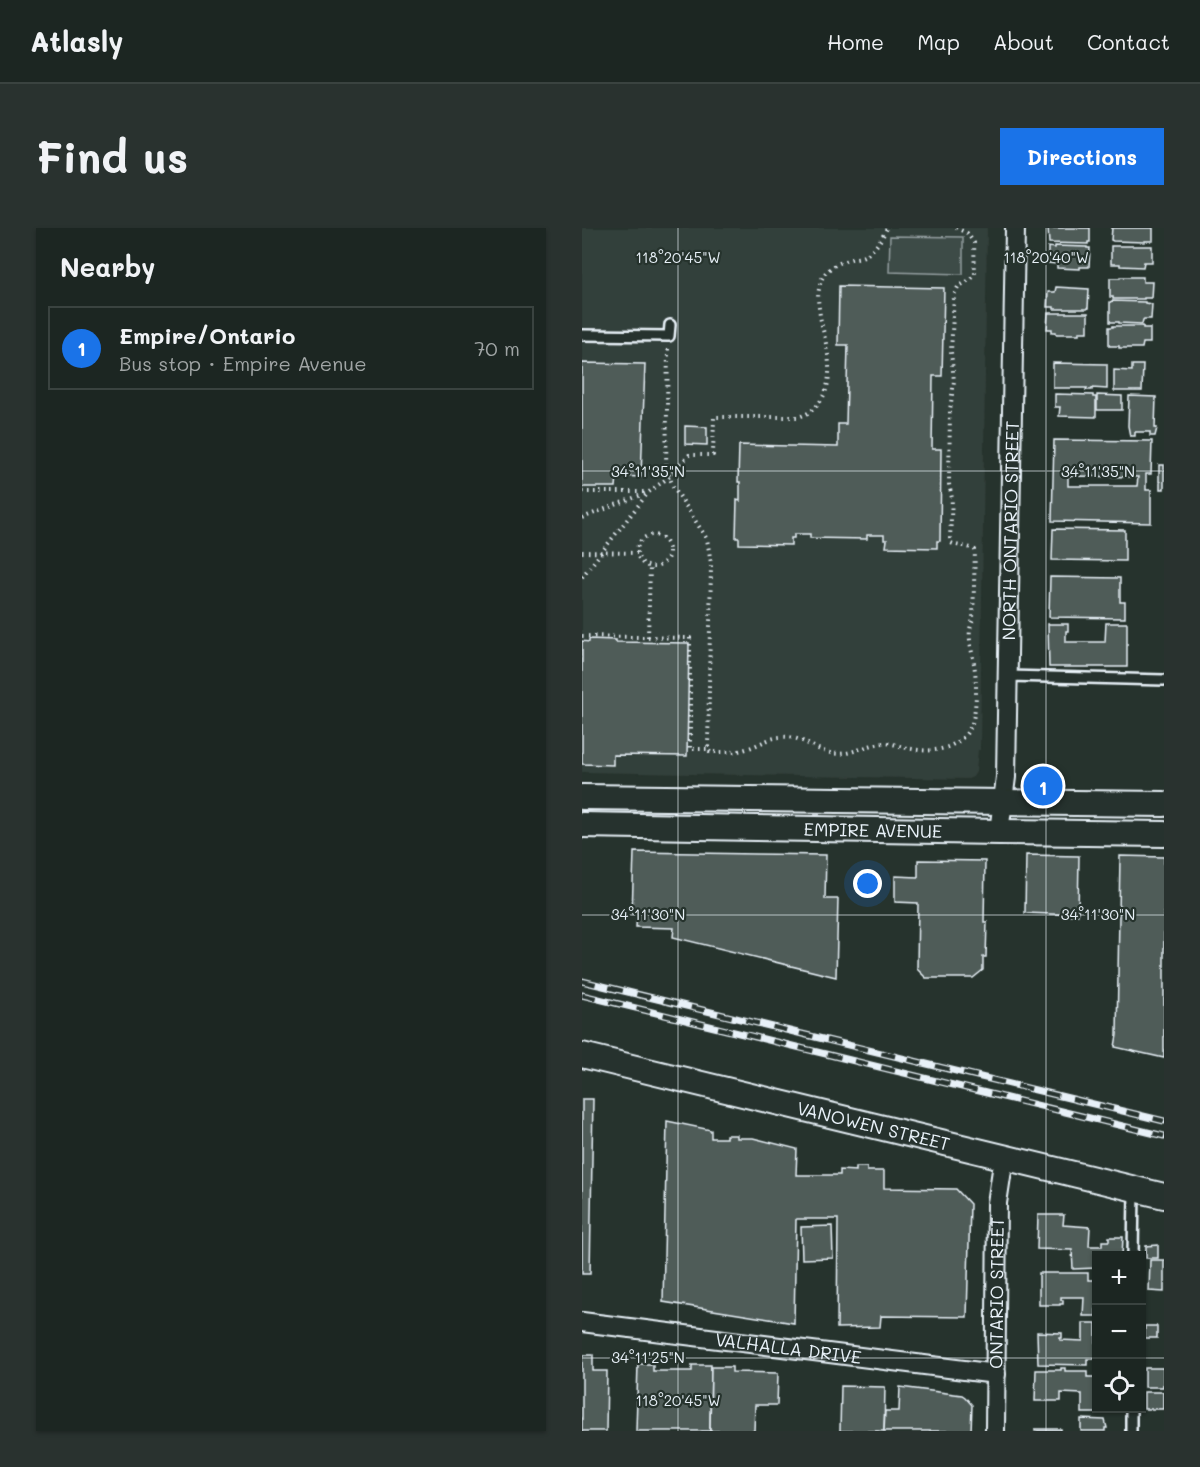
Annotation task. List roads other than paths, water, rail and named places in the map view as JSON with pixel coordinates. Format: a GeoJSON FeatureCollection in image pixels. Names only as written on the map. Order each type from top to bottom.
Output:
{"type":"FeatureCollection","features":[{"type":"Feature","properties":{"kind":"main road","name":"EMPIRE AVENUE"},"geometry":{"type":"LineString","coordinates":[[582,797],[1164,804]]}},
{"type":"Feature","properties":{"kind":"main road","name":"EMPIRE AVENUE"},"geometry":{"type":"LineString","coordinates":[[582,825],[1164,834]]}},
{"type":"Feature","properties":{"kind":"main road","name":"VANOWEN STREET"},"geometry":{"type":"LineString","coordinates":[[582,1055],[1164,1196]]}},
{"type":"Feature","properties":{"kind":"street","name":"NORTH ONTARIO STREET"},"geometry":{"type":"LineString","coordinates":[[999,832],[1006,777],[1015,228]]}},
{"type":"Feature","properties":{"kind":"street","name":"ONTARIO STREET"},"geometry":{"type":"LineString","coordinates":[[995,1431],[997,1203],[1004,1157]]}},
{"type":"Feature","properties":{"kind":"street","name":"VALHALLA DRIVE"},"geometry":{"type":"LineString","coordinates":[[582,1322],[996,1374]]}},
{"type":"Feature","properties":{"kind":"lane"},"geometry":{"type":"LineString","coordinates":[[582,335],[669,336],[670,325]]}},
{"type":"Feature","properties":{"kind":"lane"},"geometry":{"type":"LineString","coordinates":[[1007,676],[1164,680]]}},
{"type":"Feature","properties":{"kind":"lane"},"geometry":{"type":"LineString","coordinates":[[1133,1251],[1134,1188]]}},
{"type":"Feature","properties":{"kind":"lane"},"geometry":{"type":"LineString","coordinates":[[1131,1413],[1131,1431]]}},
{"type":"Feature","properties":{"kind":"railway"},"geometry":{"type":"LineString","coordinates":[[582,981],[1164,1121]]}},
{"type":"Feature","properties":{"kind":"railway"},"geometry":{"type":"LineString","coordinates":[[582,995],[1164,1136]]}},
{"type":"Feature","properties":{"kind":"place","name":"Empire/Ontario"},"geometry":{"type":"Point","coordinates":[1043,786]}}]}
